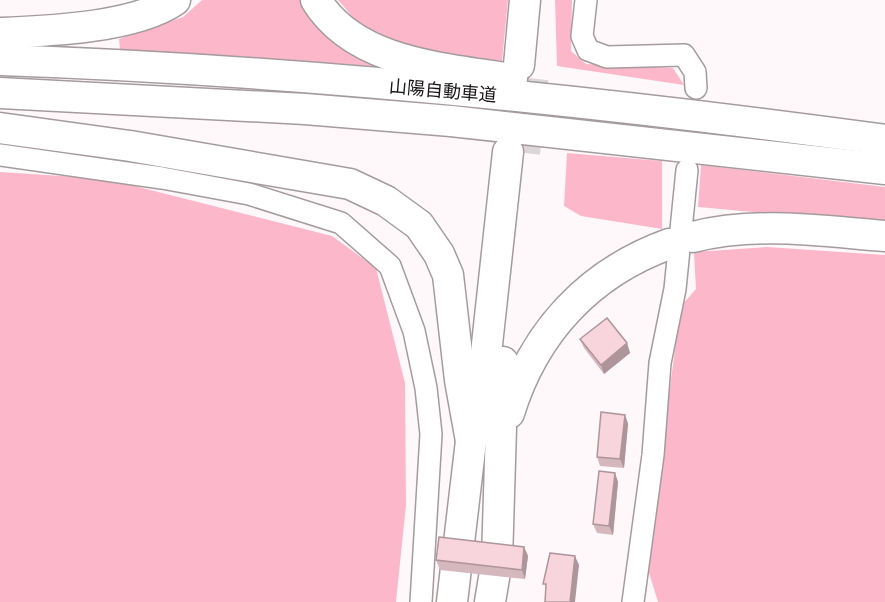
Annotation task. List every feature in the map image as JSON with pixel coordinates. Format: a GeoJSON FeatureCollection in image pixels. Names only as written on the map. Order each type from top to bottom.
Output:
{"type":"FeatureCollection","features":[{"type":"Feature","properties":{"kind":"highway"},"geometry":{"type":"LineString","coordinates":[[0,33],[73,28],[137,16],[175,0]]}},
{"type":"Feature","properties":{"kind":"highway"},"geometry":{"type":"LineString","coordinates":[[316,0],[327,18],[364,45],[410,60],[529,81],[644,110]]}},
{"type":"Feature","properties":{"kind":"highway"},"geometry":{"type":"LineString","coordinates":[[525,0],[527,64],[540,0]]}},
{"type":"Feature","properties":{"kind":"highway","name":"山陽自動車道"},"geometry":{"type":"LineString","coordinates":[[0,60],[304,77],[644,110],[885,140]]}},
{"type":"Feature","properties":{"kind":"highway","name":"山陽自動車道"},"geometry":{"type":"LineString","coordinates":[[0,93],[305,109],[451,121],[885,169]]}},
{"type":"Feature","properties":{"kind":"highway"},"geometry":{"type":"LineString","coordinates":[[0,128],[130,146],[350,184],[386,201],[419,225],[439,254],[448,275],[460,380],[485,444]]}},
{"type":"Feature","properties":{"kind":"highway"},"geometry":{"type":"LineString","coordinates":[[490,602],[496,560],[485,444],[483,381],[517,153]]}},
{"type":"Feature","properties":{"kind":"highway"},"geometry":{"type":"LineString","coordinates":[[452,602],[485,444],[559,316],[616,268],[640,254],[727,229],[773,227],[885,236]]}},
{"type":"Feature","properties":{"kind":"street"},"geometry":{"type":"LineString","coordinates":[[586,0],[582,36],[588,50],[607,57],[684,55],[695,72],[696,88]]}},
{"type":"Feature","properties":{"kind":"street"},"geometry":{"type":"LineString","coordinates":[[0,155],[162,178],[249,194],[341,223],[390,266],[414,331],[426,388],[431,434],[422,602]]}},
{"type":"Feature","properties":{"kind":"street"},"geometry":{"type":"LineString","coordinates":[[633,602],[653,455],[660,363],[675,289],[687,170]]}},
{"type":"Feature","properties":{"kind":"shaded area"},"geometry":{"type":"Polygon","coordinates":[[[202,0],[304,0],[400,68],[120,49],[119,39],[183,17],[202,0]]]}},
{"type":"Feature","properties":{"kind":"shaded area"},"geometry":{"type":"Polygon","coordinates":[[[338,0],[508,0],[502,61],[406,45],[371,31],[356,21],[338,0]]]}},
{"type":"Feature","properties":{"kind":"shaded area"},"geometry":{"type":"Polygon","coordinates":[[[555,0],[572,0],[571,51],[586,64],[673,68],[684,85],[557,66],[555,0]]]}},
{"type":"Feature","properties":{"kind":"shaded area"},"geometry":{"type":"Polygon","coordinates":[[[567,153],[662,161],[662,229],[581,216],[564,206],[567,153]]]}},
{"type":"Feature","properties":{"kind":"shaded area"},"geometry":{"type":"Polygon","coordinates":[[[701,165],[885,187],[885,224],[698,207],[701,165]]]}},
{"type":"Feature","properties":{"kind":"shaded area"},"geometry":{"type":"Polygon","coordinates":[[[0,172],[107,179],[332,236],[376,268],[405,383],[406,505],[396,602],[0,602],[0,172]]]}},
{"type":"Feature","properties":{"kind":"shaded area"},"geometry":{"type":"Polygon","coordinates":[[[767,247],[885,255],[885,602],[658,602],[646,563],[681,306],[696,289],[694,252],[767,247]]]}},
{"type":"Feature","properties":{"kind":"building"},"geometry":{"type":"Polygon","coordinates":[[[607,318],[627,343],[601,365],[580,339],[607,318]]]}},
{"type":"Feature","properties":{"kind":"building"},"geometry":{"type":"Polygon","coordinates":[[[601,412],[625,415],[620,459],[597,457],[601,412]]]}},
{"type":"Feature","properties":{"kind":"building"},"geometry":{"type":"Polygon","coordinates":[[[599,471],[615,473],[609,526],[593,524],[599,471]]]}},
{"type":"Feature","properties":{"kind":"building"},"geometry":{"type":"Polygon","coordinates":[[[439,537],[524,547],[522,570],[436,560],[439,537]]]}},
{"type":"Feature","properties":{"kind":"building"},"geometry":{"type":"Polygon","coordinates":[[[550,553],[575,556],[570,602],[545,602],[546,584],[543,584],[550,553]]]}},
{"type":"Feature","properties":{"kind":"tunnel"},"geometry":{"type":"LineString","coordinates":[[525,153],[535,64]]}}]}
